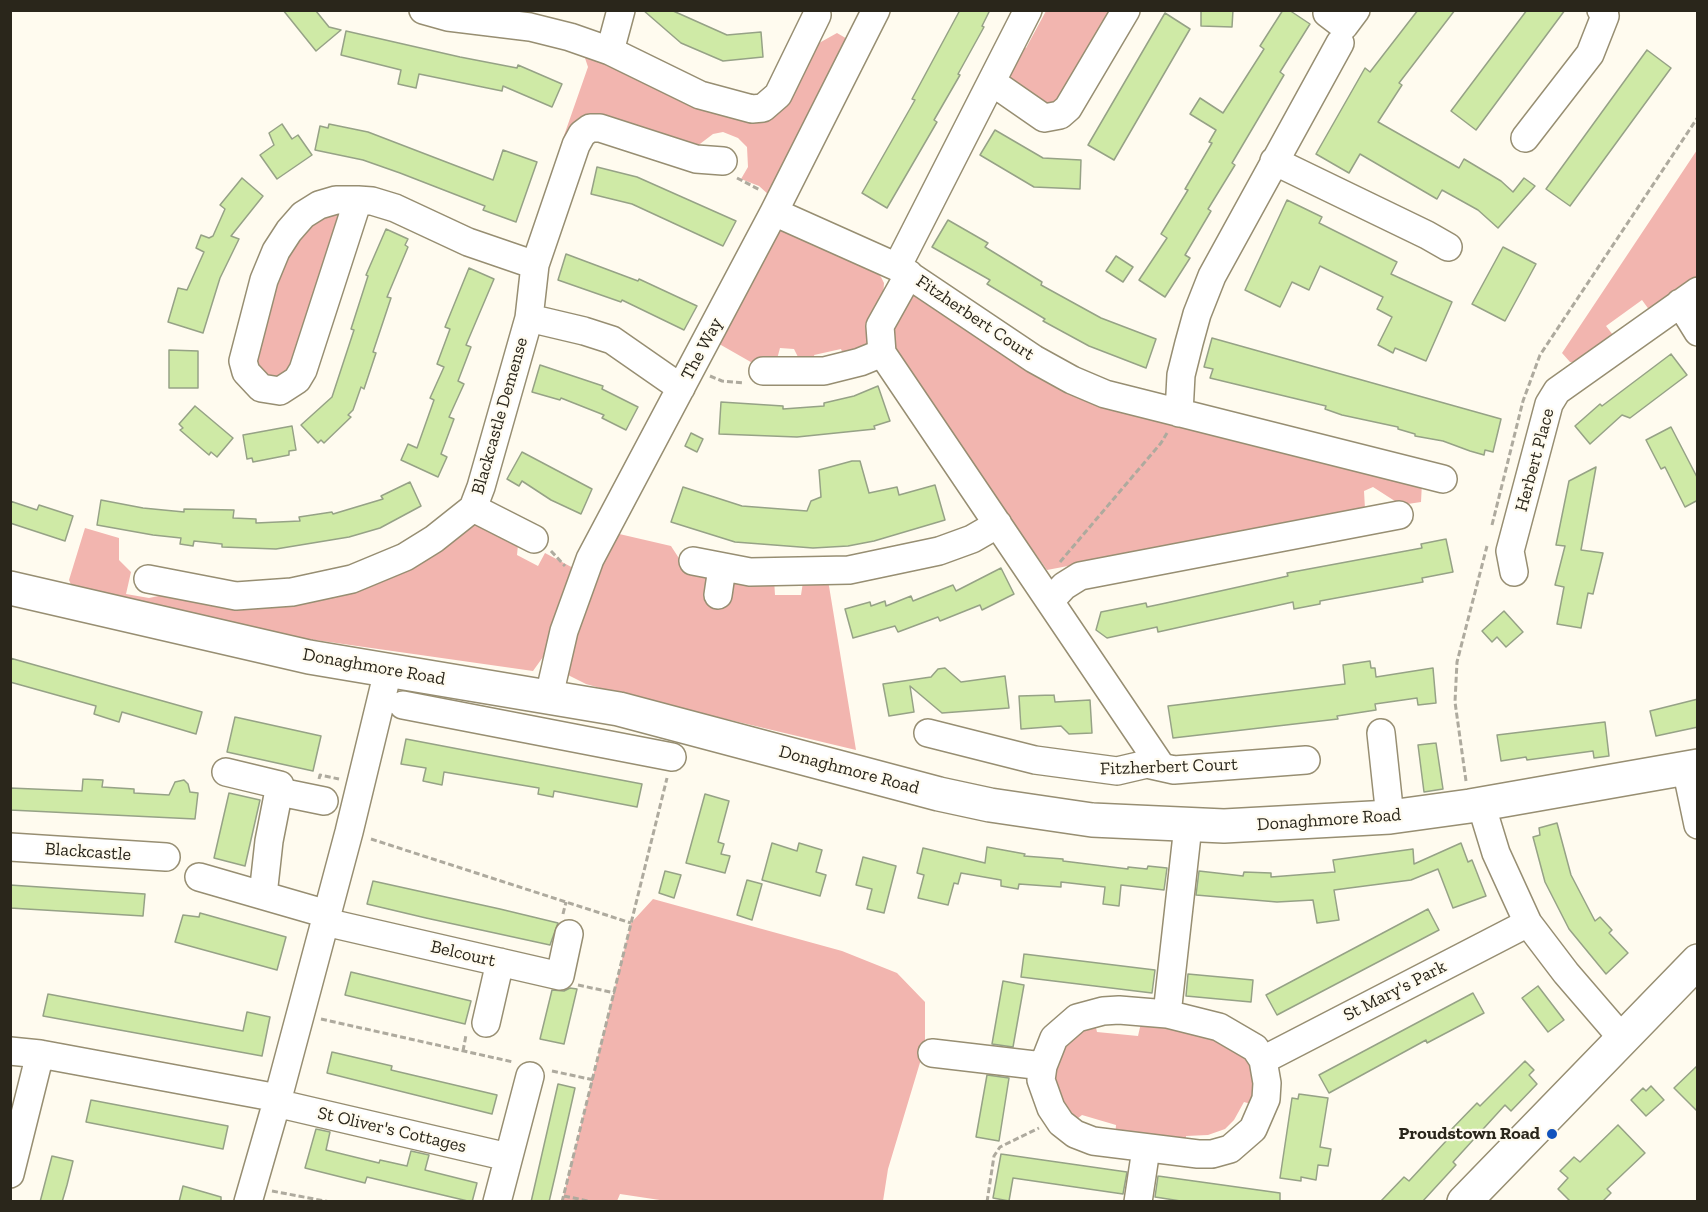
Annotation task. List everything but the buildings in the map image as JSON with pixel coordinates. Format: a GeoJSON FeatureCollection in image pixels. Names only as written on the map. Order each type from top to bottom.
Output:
{"type":"FeatureCollection","features":[{"type":"Feature","properties":{"kind":"main road","name":"Donaghmore Road"},"geometry":{"type":"LineString","coordinates":[[10,588],[309,657],[619,709],[990,805],[1092,820],[1188,826],[1303,824],[1390,817],[1480,804],[1692,767]]}},
{"type":"Feature","properties":{"kind":"main road"},"geometry":{"type":"LineString","coordinates":[[1464,1202],[1698,961]]}},
{"type":"Feature","properties":{"kind":"street"},"geometry":{"type":"LineString","coordinates":[[423,10],[448,17],[531,27],[570,37],[610,51],[700,94],[752,109],[763,108],[778,94],[818,15]]}},
{"type":"Feature","properties":{"kind":"street"},"geometry":{"type":"LineString","coordinates":[[610,51],[621,10]]}},
{"type":"Feature","properties":{"kind":"street","name":"The Way"},"geometry":{"type":"LineString","coordinates":[[549,696],[564,631],[590,559],[774,212],[876,10]]}},
{"type":"Feature","properties":{"kind":"street"},"geometry":{"type":"LineString","coordinates":[[1028,10],[903,271],[880,326],[882,354],[998,524],[1057,594],[1161,766]]}},
{"type":"Feature","properties":{"kind":"street"},"geometry":{"type":"LineString","coordinates":[[992,82],[1044,118],[1060,115],[1068,108],[1126,10]]}},
{"type":"Feature","properties":{"kind":"street"},"geometry":{"type":"LineString","coordinates":[[1327,13],[1344,26],[1356,10]]}},
{"type":"Feature","properties":{"kind":"street"},"geometry":{"type":"LineString","coordinates":[[1525,138],[1590,54],[1605,16],[1602,10]]}},
{"type":"Feature","properties":{"kind":"street"},"geometry":{"type":"LineString","coordinates":[[1179,412],[1181,375],[1197,314],[1212,276],[1340,43]]}},
{"type":"Feature","properties":{"kind":"street","name":"Blackcastle Demense"},"geometry":{"type":"LineString","coordinates":[[148,579],[236,596],[327,586],[352,579],[405,557],[434,539],[473,508],[529,318],[535,265],[576,145],[582,134],[590,128],[620,132],[696,159],[723,161]]}},
{"type":"Feature","properties":{"kind":"street"},"geometry":{"type":"LineString","coordinates":[[1274,161],[1427,234],[1448,248]]}},
{"type":"Feature","properties":{"kind":"street"},"geometry":{"type":"LineString","coordinates":[[358,200],[303,370],[297,380],[280,391],[261,388],[246,372],[243,361],[264,280],[276,251],[303,215],[319,205],[336,200],[358,200],[395,208],[468,242],[535,265]]}},
{"type":"Feature","properties":{"kind":"street","name":"Fitzherbert Court"},"geometry":{"type":"LineString","coordinates":[[774,212],[903,271],[1034,359],[1072,380],[1105,394],[1443,479]]}},
{"type":"Feature","properties":{"kind":"street","name":"Herbert Place"},"geometry":{"type":"LineString","coordinates":[[1514,572],[1510,551],[1549,404],[1557,391],[1689,297],[1698,332]]}},
{"type":"Feature","properties":{"kind":"street"},"geometry":{"type":"LineString","coordinates":[[529,318],[612,340],[687,377]]}},
{"type":"Feature","properties":{"kind":"street"},"geometry":{"type":"LineString","coordinates":[[763,371],[824,371],[882,354]]}},
{"type":"Feature","properties":{"kind":"street"},"geometry":{"type":"LineString","coordinates":[[473,508],[534,539]]}},
{"type":"Feature","properties":{"kind":"street"},"geometry":{"type":"LineString","coordinates":[[1057,594],[1080,576],[1399,515]]}},
{"type":"Feature","properties":{"kind":"street"},"geometry":{"type":"LineString","coordinates":[[693,561],[750,572],[849,570],[939,551],[972,538],[998,524]]}},
{"type":"Feature","properties":{"kind":"street"},"geometry":{"type":"LineString","coordinates":[[718,595],[722,568]]}},
{"type":"Feature","properties":{"kind":"street"},"geometry":{"type":"LineString","coordinates":[[250,1195],[349,832],[388,671]]}},
{"type":"Feature","properties":{"kind":"street"},"geometry":{"type":"LineString","coordinates":[[505,724],[514,690]]}},
{"type":"Feature","properties":{"kind":"street"},"geometry":{"type":"LineString","coordinates":[[403,705],[672,757]]}},
{"type":"Feature","properties":{"kind":"street"},"geometry":{"type":"LineString","coordinates":[[606,744],[619,709]]}},
{"type":"Feature","properties":{"kind":"street","name":"Fitzherbert Court"},"geometry":{"type":"LineString","coordinates":[[928,733],[987,749],[1076,768],[1118,771],[1147,764],[1174,770],[1306,760]]}},
{"type":"Feature","properties":{"kind":"street"},"geometry":{"type":"LineString","coordinates":[[1381,733],[1390,817]]}},
{"type":"Feature","properties":{"kind":"street"},"geometry":{"type":"LineString","coordinates":[[1692,767],[1698,825]]}},
{"type":"Feature","properties":{"kind":"street"},"geometry":{"type":"LineString","coordinates":[[226,772],[280,784],[269,841],[263,895]]}},
{"type":"Feature","properties":{"kind":"street"},"geometry":{"type":"LineString","coordinates":[[280,792],[324,801]]}},
{"type":"Feature","properties":{"kind":"street"},"geometry":{"type":"LineString","coordinates":[[1480,804],[1496,853],[1528,923],[1566,973],[1622,1038]]}},
{"type":"Feature","properties":{"kind":"street"},"geometry":{"type":"LineString","coordinates":[[1167,1014],[1188,826]]}},
{"type":"Feature","properties":{"kind":"street","name":"Blackcastle"},"geometry":{"type":"LineString","coordinates":[[10,847],[166,857]]}},
{"type":"Feature","properties":{"kind":"street","name":"Belcourt"},"geometry":{"type":"LineString","coordinates":[[199,877],[263,895],[326,918],[560,976]]}},
{"type":"Feature","properties":{"kind":"street","name":"St Mary's Park"},"geometry":{"type":"LineString","coordinates":[[1263,1060],[1528,923]]}},
{"type":"Feature","properties":{"kind":"street"},"geometry":{"type":"LineString","coordinates":[[560,976],[569,934]]}},
{"type":"Feature","properties":{"kind":"street"},"geometry":{"type":"LineString","coordinates":[[486,1023],[500,962]]}},
{"type":"Feature","properties":{"kind":"street"},"geometry":{"type":"LineString","coordinates":[[1103,1011],[1167,1014],[1219,1027],[1255,1048],[1263,1060],[1267,1083],[1266,1099],[1253,1129],[1230,1149],[1212,1154],[1093,1142],[1075,1134],[1059,1119],[1044,1094],[1041,1080],[1042,1066],[1054,1038],[1077,1018],[1103,1011]]}},
{"type":"Feature","properties":{"kind":"street","name":"St Oliver's Cottages"},"geometry":{"type":"LineString","coordinates":[[10,1051],[40,1054],[277,1100],[508,1157]]}},
{"type":"Feature","properties":{"kind":"street"},"geometry":{"type":"LineString","coordinates":[[933,1053],[1042,1066]]}},
{"type":"Feature","properties":{"kind":"street"},"geometry":{"type":"LineString","coordinates":[[10,1174],[40,1054]]}},
{"type":"Feature","properties":{"kind":"street"},"geometry":{"type":"LineString","coordinates":[[497,1202],[532,1070]]}},
{"type":"Feature","properties":{"kind":"street"},"geometry":{"type":"LineString","coordinates":[[1138,1202],[1146,1149]]}},
{"type":"Feature","properties":{"kind":"path"},"geometry":{"type":"LineString","coordinates":[[723,161],[739,181],[753,189],[760,190],[770,181],[787,187]]}},
{"type":"Feature","properties":{"kind":"path"},"geometry":{"type":"LineString","coordinates":[[687,377],[755,383],[763,371]]}},
{"type":"Feature","properties":{"kind":"path"},"geometry":{"type":"LineString","coordinates":[[1057,594],[1060,562],[1065,553],[1161,443],[1179,412]]}},
{"type":"Feature","properties":{"kind":"path"},"geometry":{"type":"LineString","coordinates":[[562,1202],[672,757]]}},
{"type":"Feature","properties":{"kind":"path"},"geometry":{"type":"LineString","coordinates":[[349,832],[631,923]]}},
{"type":"Feature","properties":{"kind":"path"},"geometry":{"type":"LineString","coordinates":[[560,976],[570,982],[615,993]]}},
{"type":"Feature","properties":{"kind":"path"},"geometry":{"type":"LineString","coordinates":[[300,1014],[532,1070],[594,1080]]}},
{"type":"Feature","properties":{"kind":"path"},"geometry":{"type":"LineString","coordinates":[[987,1202],[994,1156],[1000,1147],[1059,1119]]}},
{"type":"Feature","properties":{"kind":"path"},"geometry":{"type":"LineString","coordinates":[[250,1195],[330,1202]]}},
{"type":"Feature","properties":{"kind":"path"},"geometry":{"type":"LineString","coordinates":[[564,1196],[593,1202]]}},
{"type":"Feature","properties":{"kind":"shaded area"},"geometry":{"type":"Polygon","coordinates":[[[1046,11],[1115,11],[1054,109],[1002,79],[1019,45],[1026,48],[1046,11]]]}},
{"type":"Feature","properties":{"kind":"shaded area"},"geometry":{"type":"Polygon","coordinates":[[[837,33],[849,40],[769,195],[759,186],[741,179],[748,167],[747,147],[738,138],[723,132],[713,134],[692,150],[617,123],[566,147],[560,147],[588,67],[585,58],[573,52],[577,48],[746,115],[812,47],[837,33]]]}},
{"type":"Feature","properties":{"kind":"shaded area"},"geometry":{"type":"Polygon","coordinates":[[[1697,150],[1697,277],[1650,311],[1642,300],[1606,326],[1613,335],[1577,362],[1570,362],[1562,353],[1697,150]]]}},
{"type":"Feature","properties":{"kind":"shaded area"},"geometry":{"type":"Polygon","coordinates":[[[344,209],[291,374],[269,381],[251,356],[273,276],[311,218],[344,209]]]}},
{"type":"Feature","properties":{"kind":"shaded area"},"geometry":{"type":"Polygon","coordinates":[[[781,231],[792,231],[873,267],[881,277],[884,283],[883,297],[867,347],[844,357],[841,349],[814,355],[816,363],[798,357],[794,349],[780,348],[777,359],[756,365],[714,341],[770,238],[781,231]]]}},
{"type":"Feature","properties":{"kind":"shaded area"},"geometry":{"type":"Polygon","coordinates":[[[914,294],[1052,383],[1422,483],[1421,502],[1401,505],[1373,487],[1364,491],[1365,509],[1047,570],[890,350],[889,335],[900,307],[914,294]]]}},
{"type":"Feature","properties":{"kind":"shaded area"},"geometry":{"type":"Polygon","coordinates":[[[470,520],[518,545],[517,555],[538,566],[545,553],[577,570],[543,657],[533,671],[287,636],[73,589],[69,580],[85,528],[119,538],[119,560],[131,572],[126,594],[149,598],[168,594],[277,604],[470,520]]]}},
{"type":"Feature","properties":{"kind":"shaded area"},"geometry":{"type":"Polygon","coordinates":[[[615,533],[671,546],[684,566],[729,582],[774,579],[775,595],[801,595],[803,582],[828,580],[856,750],[621,694],[586,684],[568,675],[562,665],[615,533]]]}},
{"type":"Feature","properties":{"kind":"shaded area"},"geometry":{"type":"Polygon","coordinates":[[[653,899],[842,951],[897,973],[925,1002],[925,1046],[888,1169],[883,1201],[673,1202],[620,1194],[617,1201],[562,1202],[631,923],[653,899]]]}},
{"type":"Feature","properties":{"kind":"shaded area"},"geometry":{"type":"Polygon","coordinates":[[[1094,1019],[1097,1032],[1138,1036],[1141,1023],[1194,1030],[1221,1038],[1254,1064],[1258,1106],[1244,1102],[1234,1120],[1225,1129],[1208,1135],[1186,1136],[1186,1149],[1115,1138],[1116,1125],[1082,1115],[1072,1123],[1051,1086],[1058,1044],[1094,1019]]]}},
{"type":"Feature","properties":{"kind":"place","name":"Proudstown Road"},"geometry":{"type":"Point","coordinates":[1552,1134]}}]}
